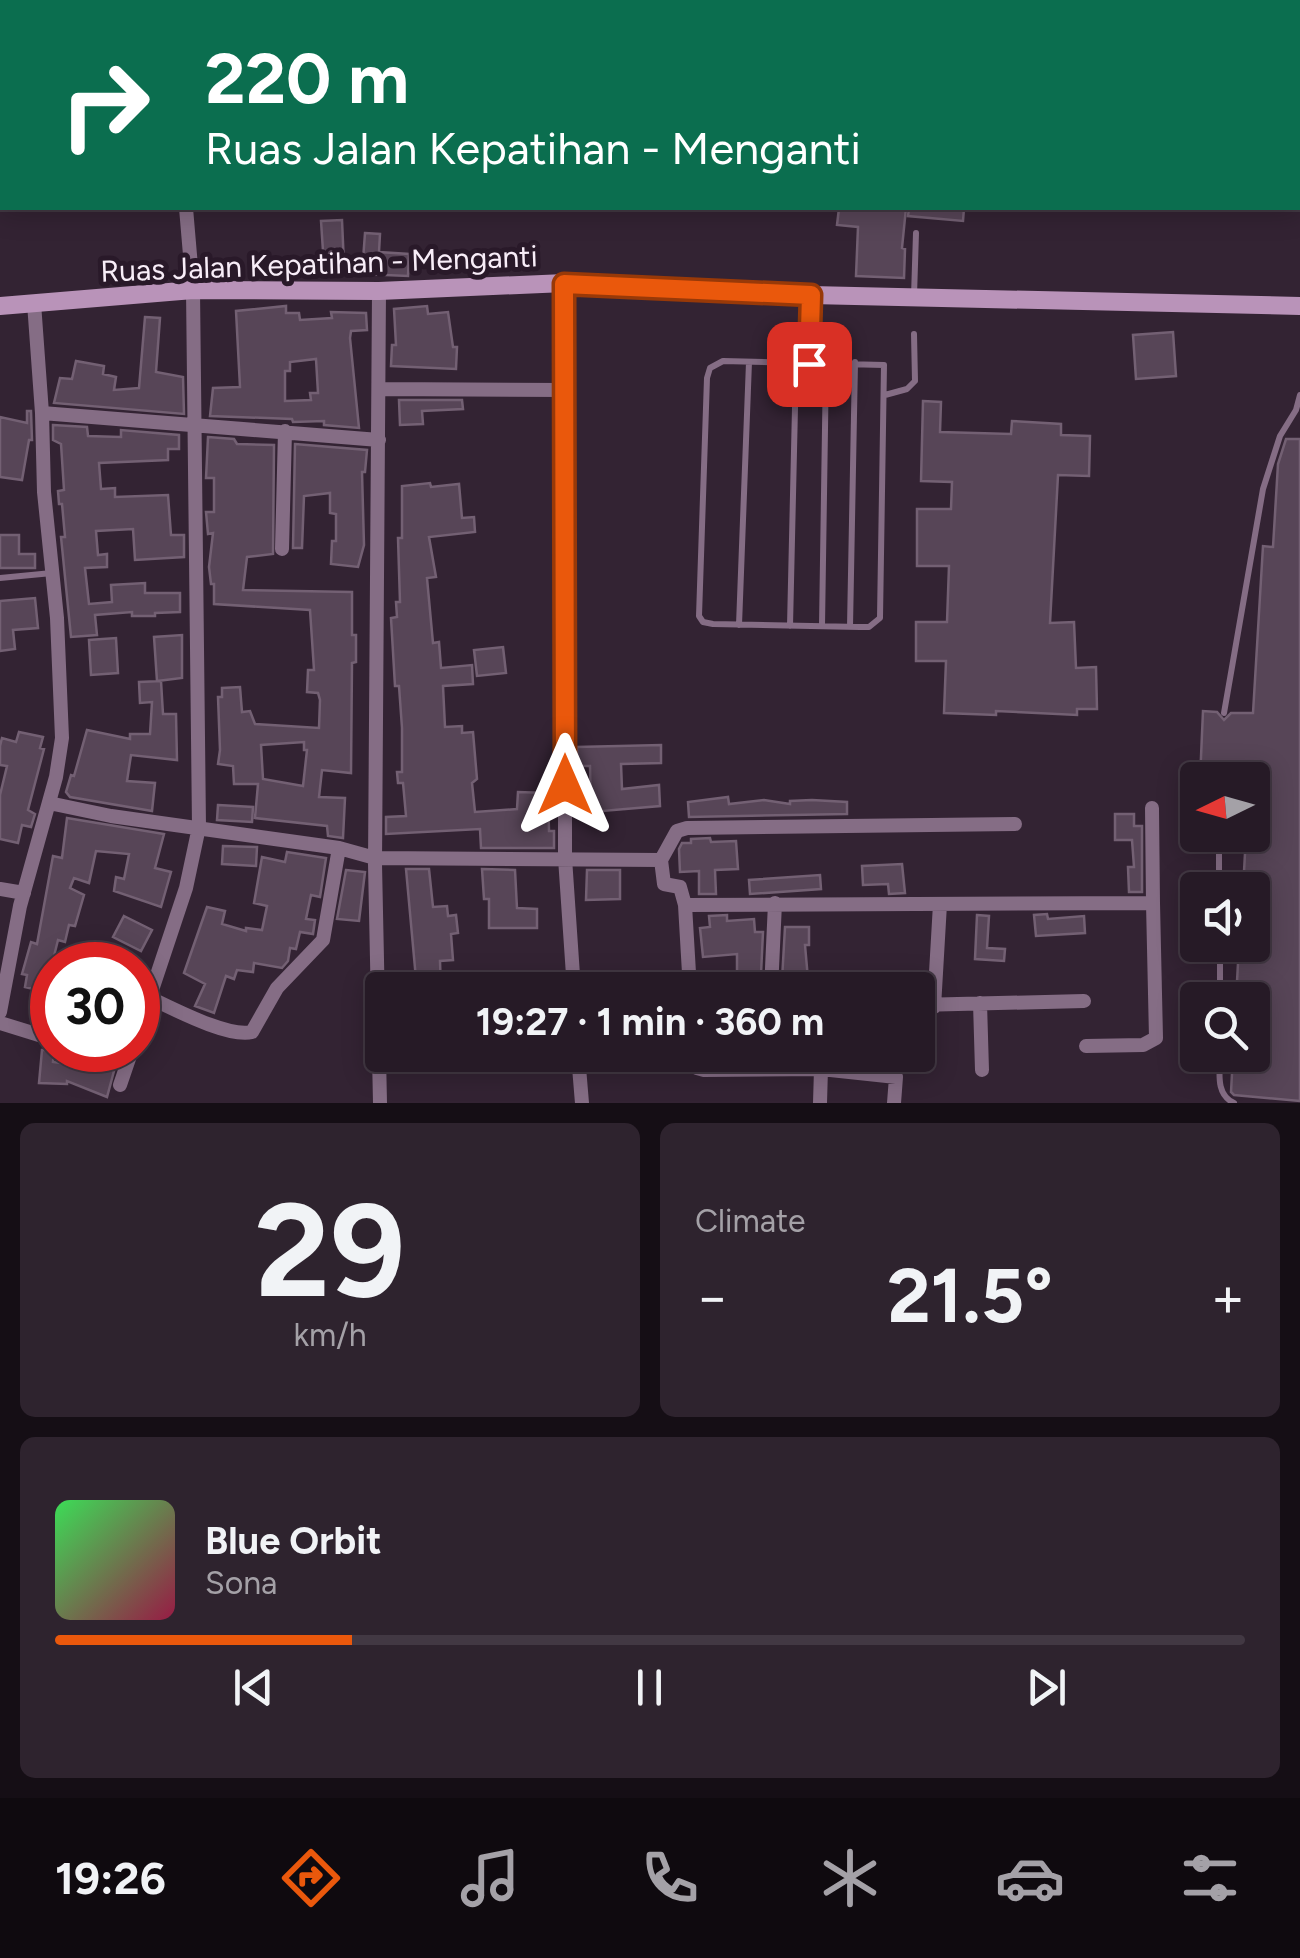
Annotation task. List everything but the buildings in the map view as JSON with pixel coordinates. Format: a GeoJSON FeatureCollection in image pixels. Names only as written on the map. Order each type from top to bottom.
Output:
{"type":"FeatureCollection","features":[{"type":"Feature","properties":{"kind":"main road","name":"Ruas Jalan Kepatihan - Menganti"},"geometry":{"type":"LineString","coordinates":[[0,306],[193,290],[379,291],[564,284],[811,295],[1300,306]]}},
{"type":"Feature","properties":{"kind":"street"},"geometry":{"type":"LineString","coordinates":[[160,963],[186,888],[199,826],[193,290],[186,210]]}},
{"type":"Feature","properties":{"kind":"street"},"geometry":{"type":"LineString","coordinates":[[564,284],[565,858],[573,972]]}},
{"type":"Feature","properties":{"kind":"street"},"geometry":{"type":"LineString","coordinates":[[379,291],[375,858],[380,1103]]}},
{"type":"Feature","properties":{"kind":"street"},"geometry":{"type":"LineString","coordinates":[[0,1012],[24,892],[62,738],[34,303]]}},
{"type":"Feature","properties":{"kind":"street"},"geometry":{"type":"LineString","coordinates":[[379,388],[564,390]]}},
{"type":"Feature","properties":{"kind":"street"},"geometry":{"type":"LineString","coordinates":[[42,413],[379,440]]}},
{"type":"Feature","properties":{"kind":"street"},"geometry":{"type":"LineString","coordinates":[[282,549],[285,432]]}},
{"type":"Feature","properties":{"kind":"street"},"geometry":{"type":"LineString","coordinates":[[49,802],[111,816],[339,848],[375,858],[661,860]]}},
{"type":"Feature","properties":{"kind":"street"},"geometry":{"type":"LineString","coordinates":[[1086,1046],[1143,1045],[1156,1038],[1152,808]]}},
{"type":"Feature","properties":{"kind":"street"},"geometry":{"type":"LineString","coordinates":[[689,972],[686,905],[680,888],[664,884],[661,860],[678,831],[1016,824]]}},
{"type":"Feature","properties":{"kind":"street"},"geometry":{"type":"LineString","coordinates":[[160,1002],[207,1022],[244,1034],[252,1032],[277,988],[323,940],[339,848]]}},
{"type":"Feature","properties":{"kind":"street"},"geometry":{"type":"LineString","coordinates":[[0,889],[24,892]]}},
{"type":"Feature","properties":{"kind":"street"},"geometry":{"type":"LineString","coordinates":[[772,972],[775,903]]}},
{"type":"Feature","properties":{"kind":"street"},"geometry":{"type":"LineString","coordinates":[[686,905],[1153,903]]}},
{"type":"Feature","properties":{"kind":"street"},"geometry":{"type":"LineString","coordinates":[[935,990],[940,904]]}},
{"type":"Feature","properties":{"kind":"street"},"geometry":{"type":"LineString","coordinates":[[935,1007],[1084,1001]]}},
{"type":"Feature","properties":{"kind":"street"},"geometry":{"type":"LineString","coordinates":[[980,1003],[982,1070]]}},
{"type":"Feature","properties":{"kind":"street"},"geometry":{"type":"LineString","coordinates":[[0,1023],[30,1032]]}},
{"type":"Feature","properties":{"kind":"street"},"geometry":{"type":"LineString","coordinates":[[120,1085],[125,1072]]}},
{"type":"Feature","properties":{"kind":"street"},"geometry":{"type":"LineString","coordinates":[[579,1072],[582,1103]]}},
{"type":"Feature","properties":{"kind":"street"},"geometry":{"type":"LineString","coordinates":[[820,1103],[821,1072]]}},
{"type":"Feature","properties":{"kind":"street"},"geometry":{"type":"LineString","coordinates":[[849,1072],[896,1077],[894,1103]]}},
{"type":"Feature","properties":{"kind":"lane"},"geometry":{"type":"LineString","coordinates":[[914,298],[916,233]]}},
{"type":"Feature","properties":{"kind":"lane"},"geometry":{"type":"LineString","coordinates":[[809,364],[811,295]]}},
{"type":"Feature","properties":{"kind":"lane"},"geometry":{"type":"LineString","coordinates":[[886,395],[907,389],[915,381],[914,334]]}},
{"type":"Feature","properties":{"kind":"lane"},"geometry":{"type":"LineString","coordinates":[[739,625],[749,362]]}},
{"type":"Feature","properties":{"kind":"lane"},"geometry":{"type":"LineString","coordinates":[[749,362],[826,362],[883,364],[886,395],[880,618],[870,627],[702,622],[698,611],[710,368],[716,364],[749,362]]}},
{"type":"Feature","properties":{"kind":"lane"},"geometry":{"type":"LineString","coordinates":[[822,626],[826,362]]}},
{"type":"Feature","properties":{"kind":"lane"},"geometry":{"type":"LineString","coordinates":[[850,627],[855,362]]}},
{"type":"Feature","properties":{"kind":"lane"},"geometry":{"type":"LineString","coordinates":[[790,626],[796,364]]}},
{"type":"Feature","properties":{"kind":"lane"},"geometry":{"type":"LineString","coordinates":[[1224,713],[1263,490],[1280,436],[1300,395]]}},
{"type":"Feature","properties":{"kind":"lane"},"geometry":{"type":"LineString","coordinates":[[0,578],[52,573]]}},
{"type":"Feature","properties":{"kind":"lane"},"geometry":{"type":"LineString","coordinates":[[1220,1072],[1220,1087],[1227,1100],[1234,1103]]}},
{"type":"Feature","properties":{"kind":"route"},"geometry":{"type":"LineString","coordinates":[[565,785],[564,284],[811,295],[809,364]]}}]}
